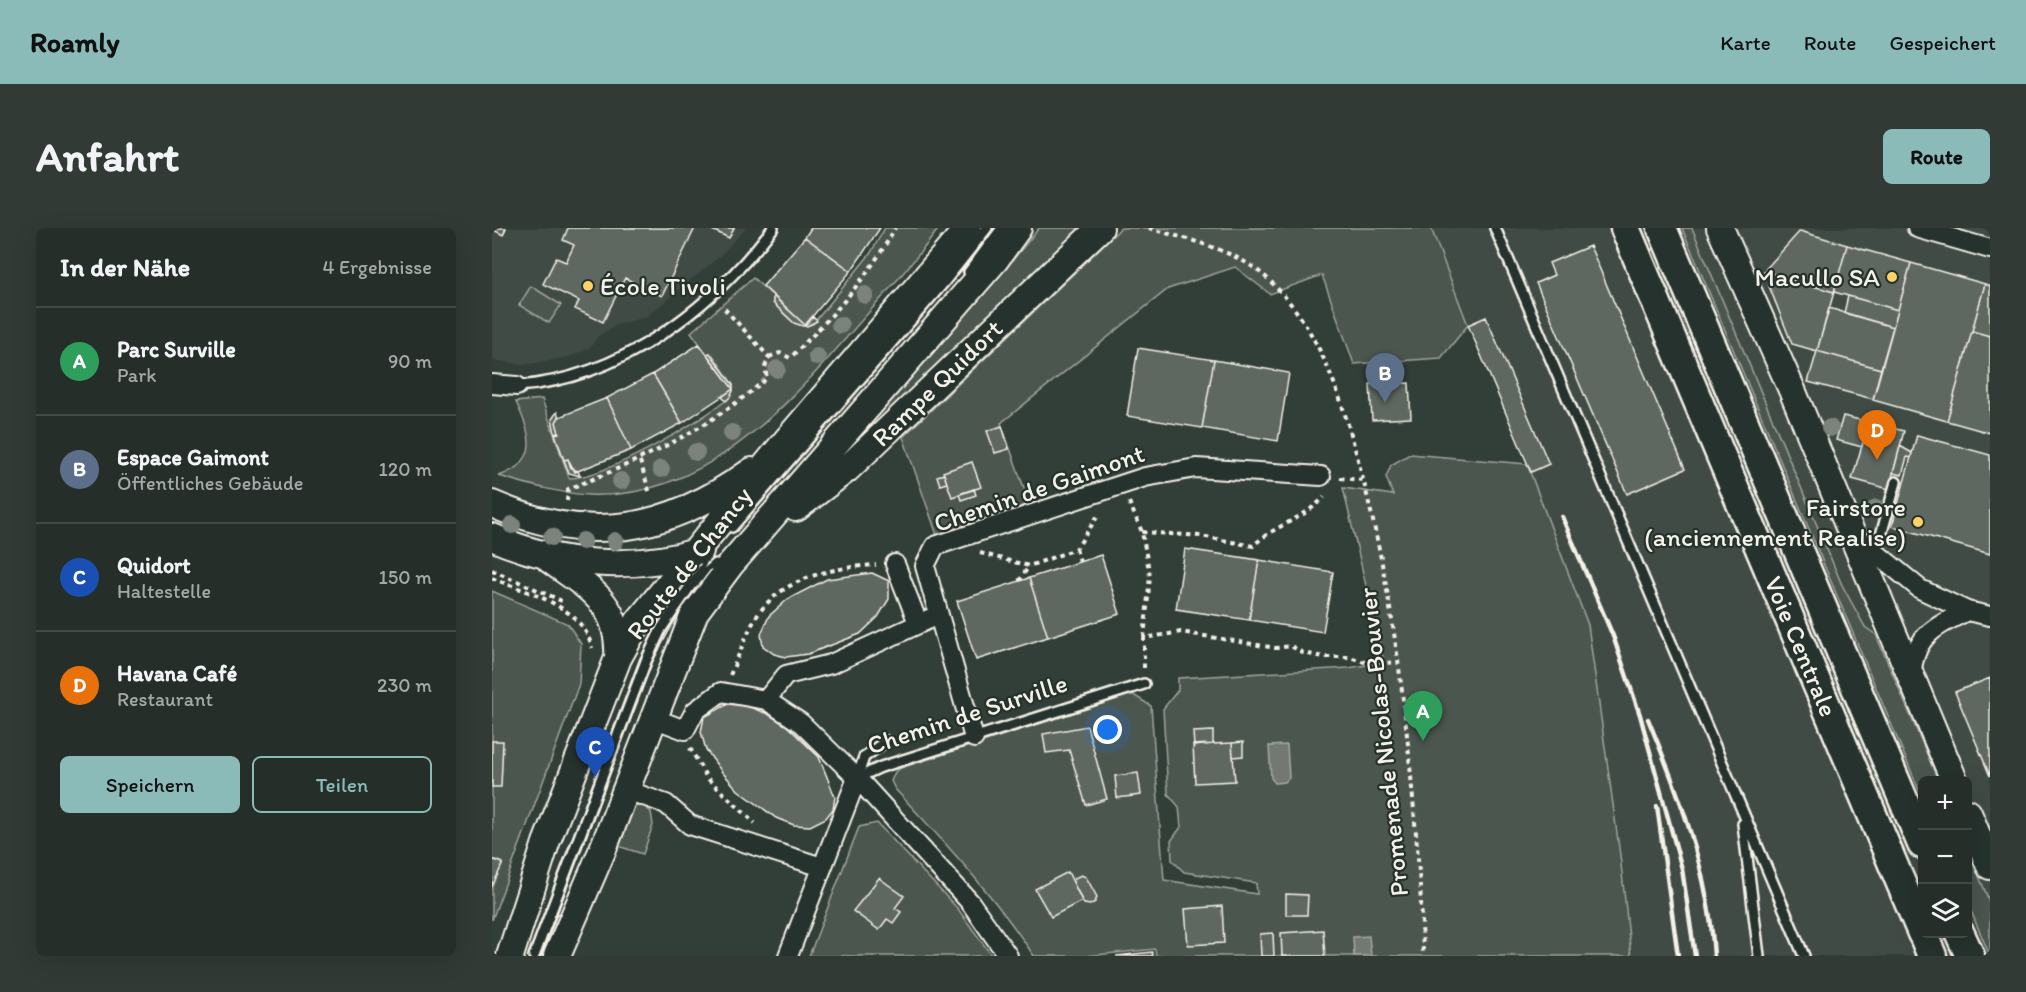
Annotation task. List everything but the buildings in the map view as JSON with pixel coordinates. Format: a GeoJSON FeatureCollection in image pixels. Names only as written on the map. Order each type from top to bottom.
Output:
{"type":"FeatureCollection","features":[{"type":"Feature","properties":{"kind":"main road","name":"Route de Chancy"},"geometry":{"type":"LineString","coordinates":[[510,956],[546,843],[618,658],[638,622],[703,552],[776,453],[968,228]]}},
{"type":"Feature","properties":{"kind":"main road","name":"Route de Chancy"},"geometry":{"type":"LineString","coordinates":[[557,956],[656,720],[695,612],[713,586],[995,260],[1018,228]]}},
{"type":"Feature","properties":{"kind":"main road","name":"Rampe Quidort"},"geometry":{"type":"LineString","coordinates":[[545,556],[580,562],[609,562],[703,552],[735,541],[796,508],[847,469],[1100,228]]}},
{"type":"Feature","properties":{"kind":"main road","name":"Voie Centrale"},"geometry":{"type":"LineString","coordinates":[[1625,228],[1918,921]]}},
{"type":"Feature","properties":{"kind":"main road","name":"Voie Centrale"},"geometry":{"type":"LineString","coordinates":[[1662,228],[1918,832]]}},
{"type":"Feature","properties":{"kind":"main road"},"geometry":{"type":"LineString","coordinates":[[1728,233],[1952,776]]}},
{"type":"Feature","properties":{"kind":"main road"},"geometry":{"type":"LineString","coordinates":[[492,504],[540,522],[565,526],[612,529],[648,523],[679,514],[700,504],[733,485],[776,453]]}},
{"type":"Feature","properties":{"kind":"main road"},"geometry":{"type":"LineString","coordinates":[[492,537],[545,556],[592,591],[608,608],[618,632],[618,658]]}},
{"type":"Feature","properties":{"kind":"main road"},"geometry":{"type":"LineString","coordinates":[[1972,823],[1990,867]]}},
{"type":"Feature","properties":{"kind":"main road","name":"Voie Centrale"},"geometry":{"type":"LineString","coordinates":[[1925,938],[1932,956]]}},
{"type":"Feature","properties":{"kind":"main road"},"geometry":{"type":"LineString","coordinates":[[1962,938],[1970,956]]}},
{"type":"Feature","properties":{"kind":"street"},"geometry":{"type":"LineString","coordinates":[[1917,228],[1990,249]]}},
{"type":"Feature","properties":{"kind":"street"},"geometry":{"type":"LineString","coordinates":[[492,384],[517,386]]}},
{"type":"Feature","properties":{"kind":"street","name":"Chemin de Gaimont"},"geometry":{"type":"LineString","coordinates":[[974,738],[925,566],[935,546],[1124,483],[1196,468],[1321,476]]}},
{"type":"Feature","properties":{"kind":"street"},"geometry":{"type":"LineString","coordinates":[[1850,531],[1920,590],[1967,610],[1990,616]]}},
{"type":"Feature","properties":{"kind":"street"},"geometry":{"type":"LineString","coordinates":[[895,564],[918,623]]}},
{"type":"Feature","properties":{"kind":"street"},"geometry":{"type":"LineString","coordinates":[[1911,678],[1913,658],[1927,633],[1967,610]]}},
{"type":"Feature","properties":{"kind":"street"},"geometry":{"type":"LineString","coordinates":[[766,700],[786,675],[831,664],[938,615]]}},
{"type":"Feature","properties":{"kind":"street"},"geometry":{"type":"LineString","coordinates":[[656,720],[685,730],[695,711],[721,692],[766,700],[801,723],[857,778],[789,956]]}},
{"type":"Feature","properties":{"kind":"street","name":"Chemin de Surville"},"geometry":{"type":"LineString","coordinates":[[857,778],[970,902],[1008,956]]}},
{"type":"Feature","properties":{"kind":"street"},"geometry":{"type":"LineString","coordinates":[[635,793],[666,804],[690,825],[822,867]]}},
{"type":"Feature","properties":{"kind":"lane"},"geometry":{"type":"LineString","coordinates":[[517,386],[551,382],[594,370],[647,343],[712,293],[773,228]]}},
{"type":"Feature","properties":{"kind":"lane"},"geometry":{"type":"LineString","coordinates":[[721,539],[945,281],[987,228]]}},
{"type":"Feature","properties":{"kind":"lane"},"geometry":{"type":"LineString","coordinates":[[961,281],[1002,228]]}},
{"type":"Feature","properties":{"kind":"lane"},"geometry":{"type":"LineString","coordinates":[[1495,228],[1804,956]]}},
{"type":"Feature","properties":{"kind":"lane"},"geometry":{"type":"LineString","coordinates":[[1876,553],[1896,482]]}},
{"type":"Feature","properties":{"kind":"lane"},"geometry":{"type":"LineString","coordinates":[[534,956],[646,661],[661,629],[691,585],[703,552]]}},
{"type":"Feature","properties":{"kind":"lane"},"geometry":{"type":"LineString","coordinates":[[691,585],[711,570],[723,555]]}},
{"type":"Feature","properties":{"kind":"lane","name":"Chemin de Surville"},"geometry":{"type":"LineString","coordinates":[[857,778],[881,767],[1144,684]]}},
{"type":"Feature","properties":{"kind":"lane"},"geometry":{"type":"LineString","coordinates":[[857,778],[864,757],[886,741]]}},
{"type":"Feature","properties":{"kind":"lane"},"geometry":{"type":"LineString","coordinates":[[1742,813],[1759,956]]}},
{"type":"Feature","properties":{"kind":"path"},"geometry":{"type":"LineString","coordinates":[[567,501],[568,489],[640,461],[730,408],[760,385],[767,378],[765,367],[769,357],[780,353],[790,358],[858,284],[896,228]]}},
{"type":"Feature","properties":{"kind":"path","name":"Promenade Nicolas-Bouvier"},"geometry":{"type":"LineString","coordinates":[[1149,228],[1228,253],[1255,268],[1280,293],[1322,356],[1341,401],[1381,553],[1399,662],[1415,821],[1423,956]]}},
{"type":"Feature","properties":{"kind":"path"},"geometry":{"type":"LineString","coordinates":[[720,303],[769,357]]}},
{"type":"Feature","properties":{"kind":"path"},"geometry":{"type":"LineString","coordinates":[[640,461],[650,494]]}},
{"type":"Feature","properties":{"kind":"path"},"geometry":{"type":"LineString","coordinates":[[1124,483],[1142,532],[1150,576],[1144,638],[1144,684]]}},
{"type":"Feature","properties":{"kind":"path"},"geometry":{"type":"LineString","coordinates":[[1142,532],[1201,536],[1253,546],[1278,527],[1311,511],[1325,496]]}},
{"type":"Feature","properties":{"kind":"path"},"geometry":{"type":"LineString","coordinates":[[938,545],[1029,566],[1077,549],[1105,504]]}},
{"type":"Feature","properties":{"kind":"path"},"geometry":{"type":"LineString","coordinates":[[1077,549],[1080,561]]}},
{"type":"Feature","properties":{"kind":"path"},"geometry":{"type":"LineString","coordinates":[[721,692],[758,615],[779,595],[815,573],[843,566],[895,564]]}},
{"type":"Feature","properties":{"kind":"path"},"geometry":{"type":"LineString","coordinates":[[1019,581],[1029,566]]}},
{"type":"Feature","properties":{"kind":"path"},"geometry":{"type":"LineString","coordinates":[[492,570],[560,600],[558,606]]}},
{"type":"Feature","properties":{"kind":"path"},"geometry":{"type":"LineString","coordinates":[[492,578],[558,606],[579,622],[592,652]]}},
{"type":"Feature","properties":{"kind":"path"},"geometry":{"type":"LineString","coordinates":[[1144,638],[1181,632],[1276,648],[1291,646],[1304,653],[1324,657],[1350,657],[1370,664],[1399,662]]}},
{"type":"Feature","properties":{"kind":"path"},"geometry":{"type":"LineString","coordinates":[[685,730],[689,747],[707,778],[756,823],[760,847]]}},
{"type":"Feature","properties":{"kind":"shaded area","name":"École Tivoli"},"geometry":{"type":"Polygon","coordinates":[[[492,228],[746,228],[721,255],[646,317],[616,325],[597,337],[591,347],[569,357],[525,365],[492,360],[492,228]]]}},
{"type":"Feature","properties":{"kind":"shaded area"},"geometry":{"type":"Polygon","coordinates":[[[885,228],[939,228],[907,269],[795,394],[735,446],[702,467],[667,483],[629,493],[577,494],[499,476],[512,470],[527,455],[529,446],[526,425],[516,402],[542,399],[569,478],[585,476],[628,459],[698,420],[730,397],[733,385],[713,355],[707,354],[691,332],[753,278],[773,296],[773,303],[791,320],[801,325],[813,324],[870,254],[885,228]]]}},
{"type":"Feature","properties":{"kind":"shaded area"},"geometry":{"type":"Polygon","coordinates":[[[1039,228],[1079,228],[1079,232],[846,455],[843,452],[1039,228]]]}},
{"type":"Feature","properties":{"kind":"shaded area"},"geometry":{"type":"Polygon","coordinates":[[[1121,228],[1431,228],[1468,325],[1441,358],[1354,364],[1322,275],[1270,294],[1235,267],[1168,289],[1001,423],[1030,505],[937,535],[903,437],[1121,228]]]}},
{"type":"Feature","properties":{"kind":"shaded area"},"geometry":{"type":"Polygon","coordinates":[[[1431,228],[1990,228],[1990,956],[1631,956],[1620,855],[1531,472],[1468,325],[1431,228]]]}},
{"type":"Feature","properties":{"kind":"shaded area"},"geometry":{"type":"Polygon","coordinates":[[[1682,228],[1692,228],[1842,585],[1865,627],[1876,635],[1936,776],[1918,776],[1918,788],[1682,228]]]}},
{"type":"Feature","properties":{"kind":"shaded area"},"geometry":{"type":"Polygon","coordinates":[[[531,286],[561,305],[549,323],[519,305],[531,286]]]}},
{"type":"Feature","properties":{"kind":"shaded area"},"geometry":{"type":"Polygon","coordinates":[[[1410,454],[1527,464],[1588,625],[1620,855],[1631,956],[1156,956],[1155,949],[1086,956],[1034,956],[986,891],[895,789],[891,781],[895,772],[901,768],[1132,694],[1151,706],[1164,880],[1257,894],[1256,883],[1184,872],[1172,860],[1171,841],[1181,827],[1179,807],[1168,794],[1163,709],[1178,690],[1178,678],[1349,668],[1384,662],[1343,488],[1393,495],[1386,477],[1391,465],[1410,454]]]}},
{"type":"Feature","properties":{"kind":"shaded area"},"geometry":{"type":"Polygon","coordinates":[[[492,591],[568,624],[581,644],[579,684],[492,920],[492,591]]]}},
{"type":"Feature","properties":{"kind":"shaded area"},"geometry":{"type":"Polygon","coordinates":[[[1287,745],[1289,778],[1285,782],[1275,783],[1271,778],[1269,746],[1287,745]]]}},
{"type":"Feature","properties":{"kind":"shaded area"},"geometry":{"type":"Polygon","coordinates":[[[642,804],[651,812],[653,825],[643,854],[618,846],[634,806],[642,804]]]}},
{"type":"Feature","properties":{"kind":"shaded area"},"geometry":{"type":"Polygon","coordinates":[[[877,823],[958,909],[992,956],[809,956],[859,827],[877,823]]]}},
{"type":"Feature","properties":{"kind":"shaded area"},"geometry":{"type":"Polygon","coordinates":[[[1972,860],[1990,903],[1990,956],[1972,913],[1972,860]]]}},
{"type":"Feature","properties":{"kind":"shaded area"},"geometry":{"type":"Polygon","coordinates":[[[1369,936],[1371,956],[1354,956],[1353,937],[1369,936]]]}},
{"type":"Feature","properties":{"kind":"tram line"},"geometry":{"type":"LineString","coordinates":[[528,956],[640,658],[667,607],[700,564]]}},
{"type":"Feature","properties":{"kind":"tram line"},"geometry":{"type":"LineString","coordinates":[[541,956],[652,663],[679,612],[711,570]]}},
{"type":"Feature","properties":{"kind":"railway"},"geometry":{"type":"LineString","coordinates":[[1562,517],[1613,636],[1640,715],[1682,869],[1695,956]]}},
{"type":"Feature","properties":{"kind":"railway"},"geometry":{"type":"LineString","coordinates":[[1648,719],[1691,835],[1706,894],[1714,956]]}},
{"type":"Feature","properties":{"kind":"railway"},"geometry":{"type":"LineString","coordinates":[[1657,806],[1678,956]]}},
{"type":"Feature","properties":{"kind":"place","name":"Macullo SA"},"geometry":{"type":"Point","coordinates":[1892,277]}},
{"type":"Feature","properties":{"kind":"place","name":"École Tivoli"},"geometry":{"type":"Point","coordinates":[588,286]}},
{"type":"Feature","properties":{"kind":"place","name":"Espace Gaimont"},"geometry":{"type":"Point","coordinates":[1385,403]}},
{"type":"Feature","properties":{"kind":"place","name":"Havana Café"},"geometry":{"type":"Point","coordinates":[1877,460]}},
{"type":"Feature","properties":{"kind":"place","name":"Fairstore (anciennement Realise)"},"geometry":{"type":"Point","coordinates":[1918,522]}},
{"type":"Feature","properties":{"kind":"place","name":"Parc Surville"},"geometry":{"type":"Point","coordinates":[1423,741]}},
{"type":"Feature","properties":{"kind":"place","name":"Quidort"},"geometry":{"type":"Point","coordinates":[595,777]}}]}
